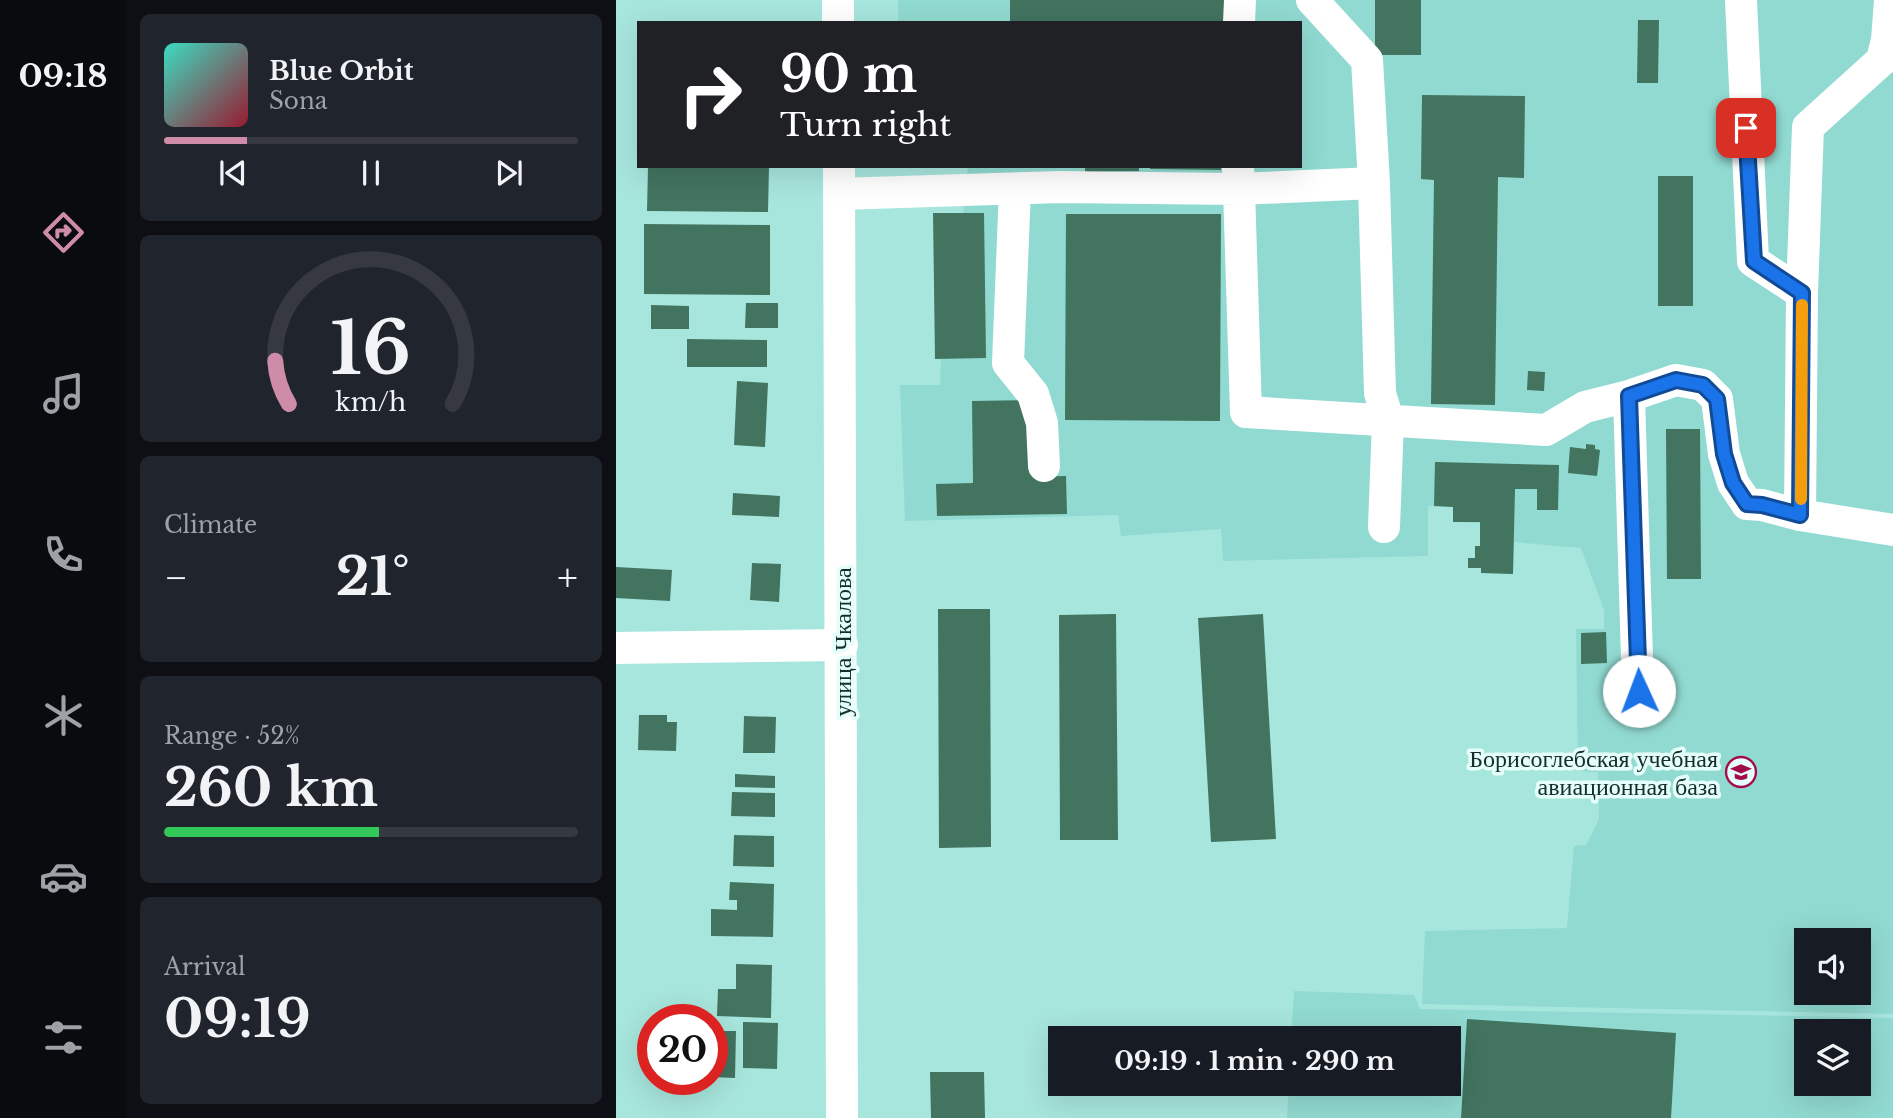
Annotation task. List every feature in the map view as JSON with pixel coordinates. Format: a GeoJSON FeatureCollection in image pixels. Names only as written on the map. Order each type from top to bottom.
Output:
{"type":"FeatureCollection","features":[{"type":"Feature","properties":{"kind":"street"},"geometry":{"type":"LineString","coordinates":[[838,0],[838,21]]}},
{"type":"Feature","properties":{"kind":"street"},"geometry":{"type":"LineString","coordinates":[[1239,21],[1240,0]]}},
{"type":"Feature","properties":{"kind":"street"},"geometry":{"type":"LineString","coordinates":[[1312,0],[1367,60],[1374,183],[1380,393],[1388,420],[1384,527]]}},
{"type":"Feature","properties":{"kind":"street"},"geometry":{"type":"LineString","coordinates":[[1741,0],[1754,261],[1802,293]]}},
{"type":"Feature","properties":{"kind":"street"},"geometry":{"type":"LineString","coordinates":[[1800,515],[1802,293],[1808,127],[1882,60],[1887,40],[1890,0]]}},
{"type":"Feature","properties":{"kind":"street"},"geometry":{"type":"LineString","coordinates":[[839,180],[1015,189],[1238,178],[1374,183]]}},
{"type":"Feature","properties":{"kind":"street"},"geometry":{"type":"LineString","coordinates":[[1238,178],[1246,412],[1546,430],[1585,407],[1676,380],[1703,385],[1717,399],[1724,454],[1733,483],[1747,504],[1893,530]]}},
{"type":"Feature","properties":{"kind":"street","name":"улица Чкалова"},"geometry":{"type":"LineString","coordinates":[[839,180],[842,1118]]}},
{"type":"Feature","properties":{"kind":"street"},"geometry":{"type":"LineString","coordinates":[[1015,189],[1008,363],[1033,394],[1042,423],[1045,466]]}},
{"type":"Feature","properties":{"kind":"street"},"geometry":{"type":"LineString","coordinates":[[1629,396],[1639,691]]}},
{"type":"Feature","properties":{"kind":"street"},"geometry":{"type":"LineString","coordinates":[[616,648],[842,645]]}},
{"type":"Feature","properties":{"kind":"shaded area"},"geometry":{"type":"Polygon","coordinates":[[[898,0],[1893,0],[1893,1014],[1422,1004],[1425,931],[1567,928],[1574,846],[1586,845],[1599,819],[1598,772],[1578,771],[1576,629],[1604,629],[1604,610],[1581,548],[1514,542],[1513,574],[1481,573],[1481,568],[1468,568],[1468,558],[1475,558],[1475,546],[1480,546],[1480,523],[1453,522],[1453,507],[1428,506],[1428,556],[1223,561],[1221,529],[1121,536],[1118,515],[905,521],[900,385],[940,385],[933,213],[963,213],[968,168],[1302,168],[1302,21],[898,21],[898,0]]]}},
{"type":"Feature","properties":{"kind":"shaded area"},"geometry":{"type":"Polygon","coordinates":[[[1294,991],[1414,995],[1420,1009],[1893,1018],[1893,1118],[1287,1118],[1288,1096],[1461,1096],[1461,1026],[1292,1026],[1294,991]]]}},
{"type":"Feature","properties":{"kind":"building"},"geometry":{"type":"Polygon","coordinates":[[[1010,0],[1227,0],[1228,21],[1010,21],[1010,0]]]}},
{"type":"Feature","properties":{"kind":"building"},"geometry":{"type":"Polygon","coordinates":[[[1375,0],[1421,0],[1421,55],[1375,55],[1375,0]]]}},
{"type":"Feature","properties":{"kind":"building"},"geometry":{"type":"Polygon","coordinates":[[[1638,20],[1659,20],[1658,83],[1637,83],[1638,20]]]}},
{"type":"Feature","properties":{"kind":"building"},"geometry":{"type":"Polygon","coordinates":[[[1422,95],[1525,96],[1524,178],[1498,177],[1495,405],[1431,404],[1434,180],[1421,179],[1422,95]]]}},
{"type":"Feature","properties":{"kind":"building"},"geometry":{"type":"Polygon","coordinates":[[[648,168],[769,168],[768,212],[647,211],[648,168]]]}},
{"type":"Feature","properties":{"kind":"building"},"geometry":{"type":"Polygon","coordinates":[[[1085,168],[1139,168],[1139,171],[1085,172],[1085,168]]]}},
{"type":"Feature","properties":{"kind":"building"},"geometry":{"type":"Polygon","coordinates":[[[1221,168],[1221,170],[1150,169],[1221,168]]]}},
{"type":"Feature","properties":{"kind":"building"},"geometry":{"type":"Polygon","coordinates":[[[1658,176],[1693,176],[1693,306],[1658,306],[1658,176]]]}},
{"type":"Feature","properties":{"kind":"building"},"geometry":{"type":"Polygon","coordinates":[[[933,213],[984,213],[986,358],[935,359],[933,213]]]}},
{"type":"Feature","properties":{"kind":"building"},"geometry":{"type":"Polygon","coordinates":[[[1066,214],[1221,214],[1220,421],[1065,420],[1066,214]]]}},
{"type":"Feature","properties":{"kind":"building"},"geometry":{"type":"Polygon","coordinates":[[[644,224],[770,225],[770,295],[644,294],[644,224]]]}},
{"type":"Feature","properties":{"kind":"building"},"geometry":{"type":"Polygon","coordinates":[[[746,303],[778,303],[778,328],[745,328],[746,303]]]}},
{"type":"Feature","properties":{"kind":"building"},"geometry":{"type":"Polygon","coordinates":[[[651,305],[689,306],[689,329],[651,329],[651,305]]]}},
{"type":"Feature","properties":{"kind":"building"},"geometry":{"type":"Polygon","coordinates":[[[687,339],[767,340],[767,367],[687,367],[687,339]]]}},
{"type":"Feature","properties":{"kind":"building"},"geometry":{"type":"Polygon","coordinates":[[[1528,371],[1545,372],[1544,391],[1527,390],[1528,371]]]}},
{"type":"Feature","properties":{"kind":"building"},"geometry":{"type":"Polygon","coordinates":[[[737,381],[768,383],[765,447],[734,445],[737,381]]]}},
{"type":"Feature","properties":{"kind":"building"},"geometry":{"type":"Polygon","coordinates":[[[1031,400],[1033,477],[1066,476],[1067,514],[937,516],[936,484],[973,483],[972,401],[1031,400]]]}},
{"type":"Feature","properties":{"kind":"building"},"geometry":{"type":"Polygon","coordinates":[[[1666,429],[1700,429],[1701,579],[1667,579],[1666,429]]]}},
{"type":"Feature","properties":{"kind":"building"},"geometry":{"type":"Polygon","coordinates":[[[1586,444],[1595,445],[1595,449],[1600,450],[1597,476],[1568,473],[1570,447],[1586,449],[1586,444]]]}},
{"type":"Feature","properties":{"kind":"building"},"geometry":{"type":"Polygon","coordinates":[[[1435,462],[1559,465],[1558,510],[1537,510],[1537,489],[1515,489],[1513,574],[1481,573],[1481,568],[1468,568],[1468,558],[1475,558],[1475,546],[1480,546],[1480,522],[1453,522],[1453,507],[1434,506],[1435,462]]]}},
{"type":"Feature","properties":{"kind":"building"},"geometry":{"type":"Polygon","coordinates":[[[733,493],[780,496],[779,517],[732,515],[733,493]]]}},
{"type":"Feature","properties":{"kind":"building"},"geometry":{"type":"Polygon","coordinates":[[[752,563],[781,564],[779,602],[750,600],[752,563]]]}},
{"type":"Feature","properties":{"kind":"building"},"geometry":{"type":"Polygon","coordinates":[[[616,567],[672,570],[670,601],[616,598],[616,567]]]}},
{"type":"Feature","properties":{"kind":"building"},"geometry":{"type":"Polygon","coordinates":[[[938,609],[990,609],[991,847],[939,848],[938,609]]]}},
{"type":"Feature","properties":{"kind":"building"},"geometry":{"type":"Polygon","coordinates":[[[1116,614],[1118,840],[1060,840],[1059,615],[1116,614]]]}},
{"type":"Feature","properties":{"kind":"building"},"geometry":{"type":"Polygon","coordinates":[[[1263,614],[1276,839],[1211,842],[1198,618],[1263,614]]]}},
{"type":"Feature","properties":{"kind":"building"},"geometry":{"type":"Polygon","coordinates":[[[1606,632],[1607,663],[1581,664],[1581,633],[1606,632]]]}},
{"type":"Feature","properties":{"kind":"building"},"geometry":{"type":"Polygon","coordinates":[[[639,715],[667,715],[667,722],[677,722],[676,751],[638,750],[639,715]]]}},
{"type":"Feature","properties":{"kind":"building"},"geometry":{"type":"Polygon","coordinates":[[[744,716],[776,717],[775,753],[743,753],[744,716]]]}},
{"type":"Feature","properties":{"kind":"building"},"geometry":{"type":"Polygon","coordinates":[[[735,774],[775,776],[775,788],[735,787],[735,774]]]}},
{"type":"Feature","properties":{"kind":"building"},"geometry":{"type":"Polygon","coordinates":[[[732,792],[775,793],[775,817],[731,816],[732,792]]]}},
{"type":"Feature","properties":{"kind":"building"},"geometry":{"type":"Polygon","coordinates":[[[734,835],[774,836],[774,867],[733,866],[734,835]]]}},
{"type":"Feature","properties":{"kind":"building"},"geometry":{"type":"Polygon","coordinates":[[[730,882],[774,884],[773,937],[711,936],[711,909],[737,910],[737,900],[729,900],[730,882]]]}},
{"type":"Feature","properties":{"kind":"building"},"geometry":{"type":"Polygon","coordinates":[[[736,964],[772,965],[771,1018],[728,1016],[728,1004],[717,1004],[718,989],[736,989],[736,964]]]}},
{"type":"Feature","properties":{"kind":"building"},"geometry":{"type":"Polygon","coordinates":[[[1467,1019],[1676,1033],[1671,1118],[1461,1118],[1467,1019]]]}},
{"type":"Feature","properties":{"kind":"building"},"geometry":{"type":"Polygon","coordinates":[[[743,1022],[778,1023],[777,1069],[743,1068],[743,1022]]]}},
{"type":"Feature","properties":{"kind":"building"},"geometry":{"type":"Polygon","coordinates":[[[728,1031],[736,1031],[735,1078],[728,1078],[728,1031]]]}},
{"type":"Feature","properties":{"kind":"building"},"geometry":{"type":"Polygon","coordinates":[[[930,1072],[984,1072],[985,1118],[931,1118],[930,1072]]]}},
{"type":"Feature","properties":{"kind":"slow traffic"},"geometry":{"type":"LineString","coordinates":[[1801,499],[1802,305]]}},
{"type":"Feature","properties":{"kind":"place","name":"Борисоглебская учебная авиационная база"},"geometry":{"type":"Point","coordinates":[1741,772]}},
{"type":"Feature","properties":{"kind":"route"},"geometry":{"type":"LineString","coordinates":[[1639,691],[1629,396],[1676,380],[1703,385],[1717,399],[1724,454],[1733,483],[1747,504],[1800,515],[1802,293],[1754,261],[1746,128]]}}]}
